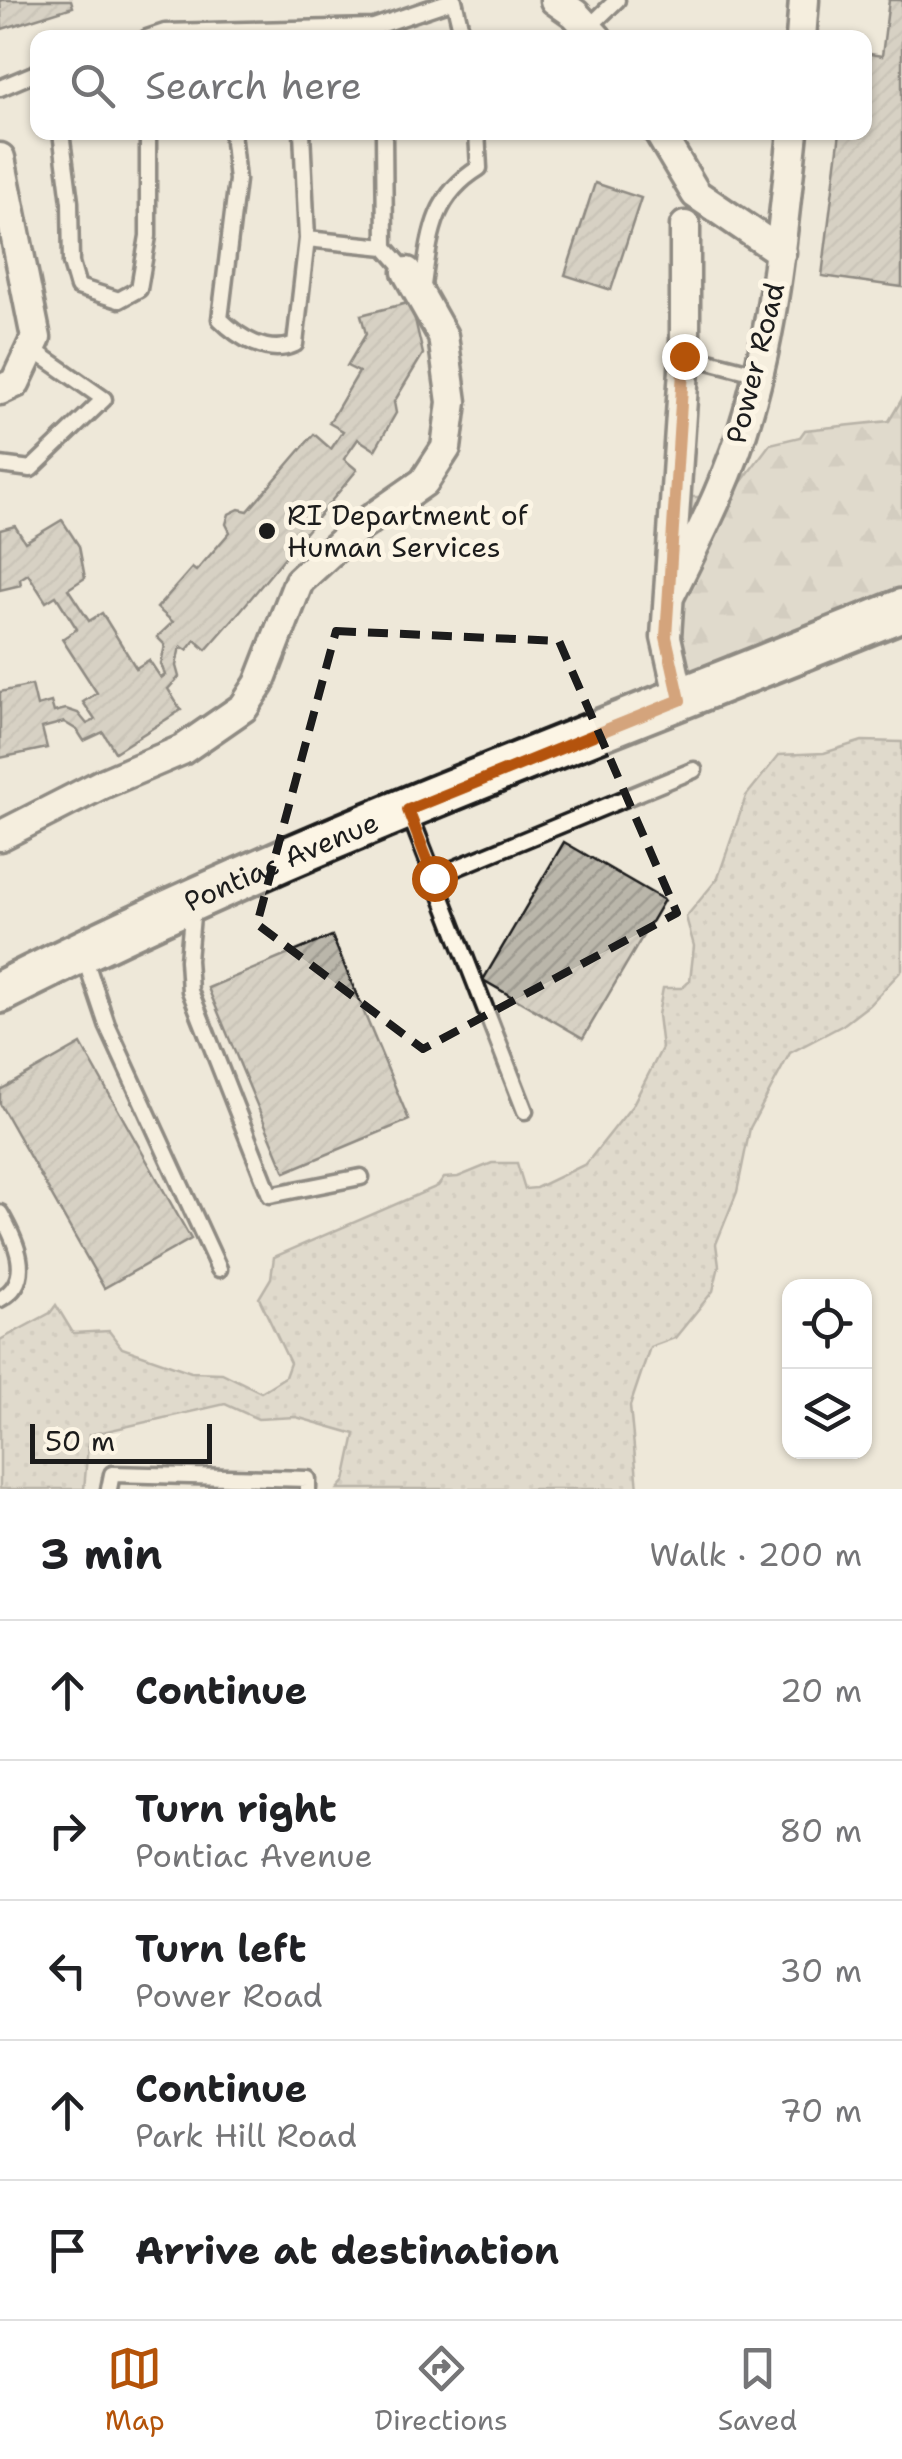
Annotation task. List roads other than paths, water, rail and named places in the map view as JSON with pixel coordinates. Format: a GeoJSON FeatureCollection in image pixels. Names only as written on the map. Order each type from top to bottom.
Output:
{"type":"FeatureCollection","features":[{"type":"Feature","properties":{"kind":"main road","name":"Pontiac Avenue"},"geometry":{"type":"LineString","coordinates":[[0,992],[194,900],[902,610]]}},
{"type":"Feature","properties":{"kind":"street"},"geometry":{"type":"LineString","coordinates":[[555,0],[590,30]]}},
{"type":"Feature","properties":{"kind":"street"},"geometry":{"type":"LineString","coordinates":[[802,30],[804,0]]}},
{"type":"Feature","properties":{"kind":"street"},"geometry":{"type":"LineString","coordinates":[[664,140],[696,194],[781,252]]}},
{"type":"Feature","properties":{"kind":"street","name":"Power Road"},"geometry":{"type":"LineString","coordinates":[[680,700],[666,637],[670,597],[747,418],[759,374],[781,252],[792,140]]}},
{"type":"Feature","properties":{"kind":"street"},"geometry":{"type":"LineString","coordinates":[[0,158],[36,338],[15,382],[0,390]]}},
{"type":"Feature","properties":{"kind":"street"},"geometry":{"type":"LineString","coordinates":[[670,597],[684,356],[685,226]]}},
{"type":"Feature","properties":{"kind":"street"},"geometry":{"type":"LineString","coordinates":[[0,836],[102,784],[182,750],[244,707],[260,684],[299,581],[350,533],[424,482],[446,448],[452,402],[443,336],[408,272]]}},
{"type":"Feature","properties":{"kind":"lane"},"geometry":{"type":"LineString","coordinates":[[328,30],[374,27],[454,0],[462,30]]}},
{"type":"Feature","properties":{"kind":"lane"},"geometry":{"type":"LineString","coordinates":[[595,30],[617,0]]}},
{"type":"Feature","properties":{"kind":"lane"},"geometry":{"type":"LineString","coordinates":[[0,88],[30,75]]}},
{"type":"Feature","properties":{"kind":"lane"},"geometry":{"type":"LineString","coordinates":[[62,140],[70,202],[71,263],[78,287],[119,300],[139,289],[148,236],[148,140]]}},
{"type":"Feature","properties":{"kind":"lane"},"geometry":{"type":"LineString","coordinates":[[233,140],[237,180],[220,319],[240,339],[284,349],[295,344],[307,239],[302,140]]}},
{"type":"Feature","properties":{"kind":"lane"},"geometry":{"type":"LineString","coordinates":[[384,140],[384,247]]}},
{"type":"Feature","properties":{"kind":"lane"},"geometry":{"type":"LineString","coordinates":[[421,297],[432,232],[442,204],[455,183],[479,168],[477,140]]}},
{"type":"Feature","properties":{"kind":"lane"},"geometry":{"type":"LineString","coordinates":[[307,239],[384,247],[408,272]]}},
{"type":"Feature","properties":{"kind":"lane"},"geometry":{"type":"LineString","coordinates":[[0,466],[31,469],[104,399],[31,348]]}},
{"type":"Feature","properties":{"kind":"lane"},"geometry":{"type":"LineString","coordinates":[[684,356],[759,374]]}},
{"type":"Feature","properties":{"kind":"lane"},"geometry":{"type":"LineString","coordinates":[[434,878],[694,770]]}},
{"type":"Feature","properties":{"kind":"lane"},"geometry":{"type":"LineString","coordinates":[[408,810],[525,1111]]}},
{"type":"Feature","properties":{"kind":"lane"},"geometry":{"type":"LineString","coordinates":[[194,900],[188,960],[190,992],[270,1195],[360,1176]]}},
{"type":"Feature","properties":{"kind":"lane"},"geometry":{"type":"LineString","coordinates":[[82,950],[107,1025],[220,1269]]}},
{"type":"Feature","properties":{"kind":"lane"},"geometry":{"type":"LineString","coordinates":[[0,1213],[18,1245],[20,1273],[8,1294],[0,1299]]}},
{"type":"Feature","properties":{"kind":"lane"},"geometry":{"type":"LineString","coordinates":[[109,1489],[112,1474],[308,1479],[308,1489]]}},
{"type":"Feature","properties":{"kind":"place","name":"RI Department of Human Services"},"geometry":{"type":"Point","coordinates":[267,531]}}]}
